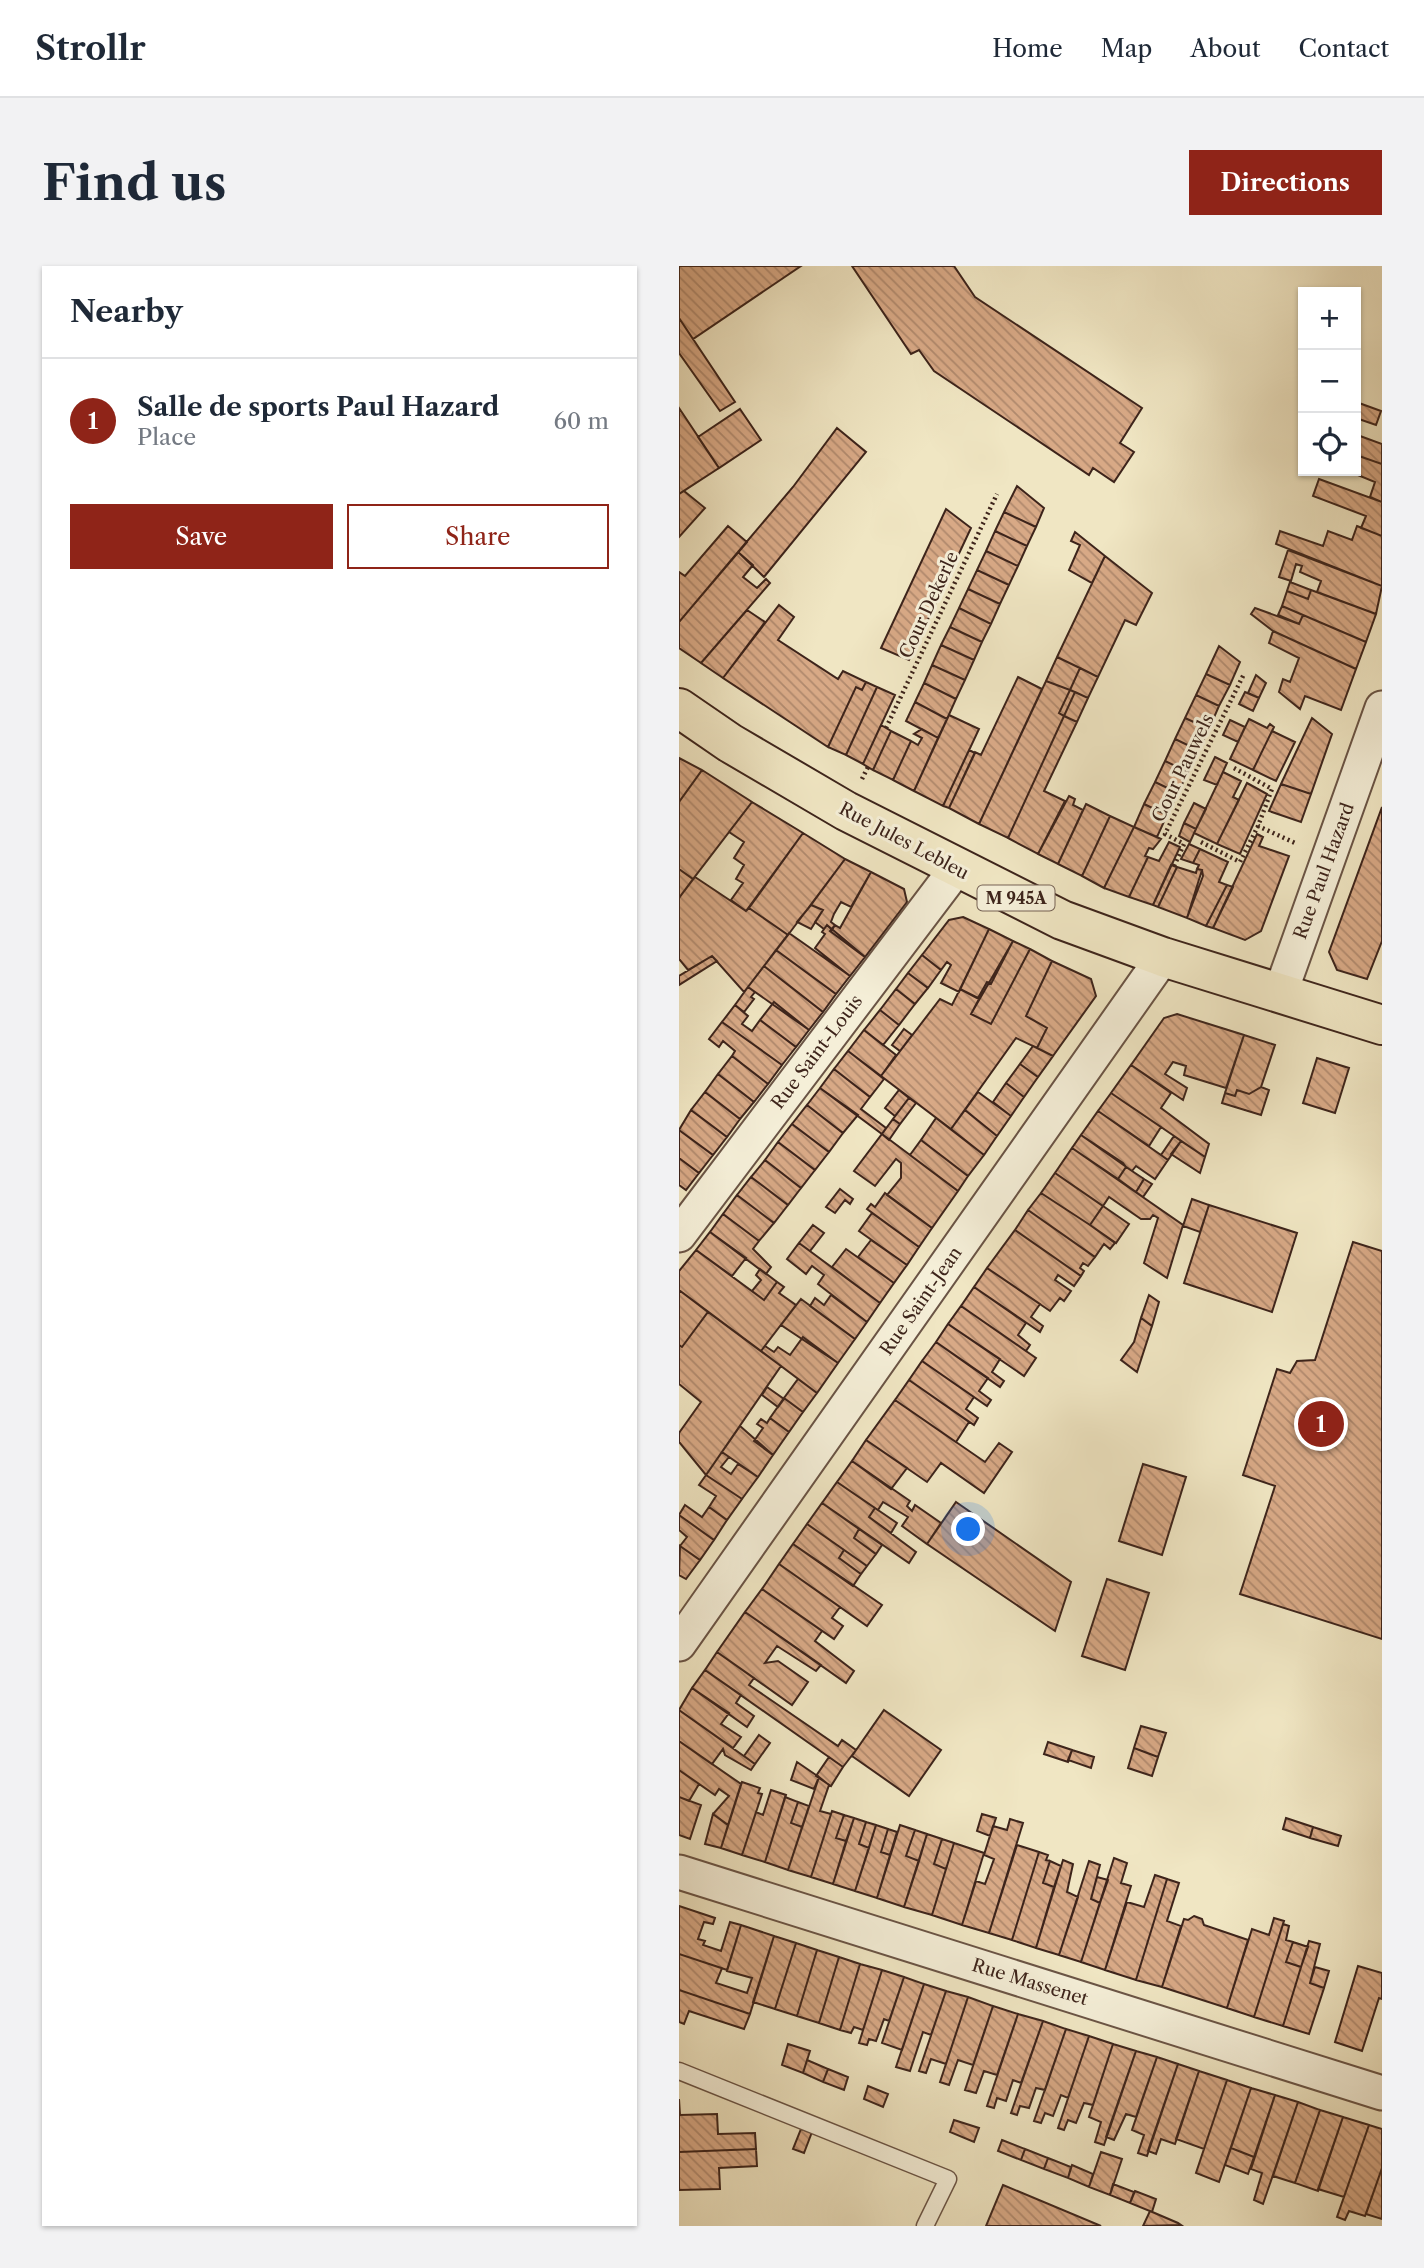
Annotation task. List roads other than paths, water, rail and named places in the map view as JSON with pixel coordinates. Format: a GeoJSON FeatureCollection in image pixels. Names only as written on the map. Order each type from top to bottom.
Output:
{"type":"FeatureCollection","features":[{"type":"Feature","properties":{"kind":"main road","name":"Rue Jules Lebleu"},"geometry":{"type":"LineString","coordinates":[[679,708],[804,787],[956,869],[1062,920],[1163,957],[1382,1025]]}},
{"type":"Feature","properties":{"kind":"street","name":"Rue Paul Hazard"},"geometry":{"type":"LineString","coordinates":[[1280,994],[1382,708]]}},
{"type":"Feature","properties":{"kind":"street","name":"Rue Saint-Louis"},"geometry":{"type":"LineString","coordinates":[[679,1235],[956,869]]}},
{"type":"Feature","properties":{"kind":"street","name":"Rue Saint-Jean"},"geometry":{"type":"LineString","coordinates":[[679,1644],[1163,957]]}},
{"type":"Feature","properties":{"kind":"street","name":"Rue Massenet"},"geometry":{"type":"LineString","coordinates":[[679,1872],[1382,2093]]}},
{"type":"Feature","properties":{"kind":"lane"},"geometry":{"type":"LineString","coordinates":[[679,2071],[948,2179],[925,2226]]}},
{"type":"Feature","properties":{"kind":"place","name":"Salle de sports Paul Hazard"},"geometry":{"type":"Point","coordinates":[1321,1424]}}]}
